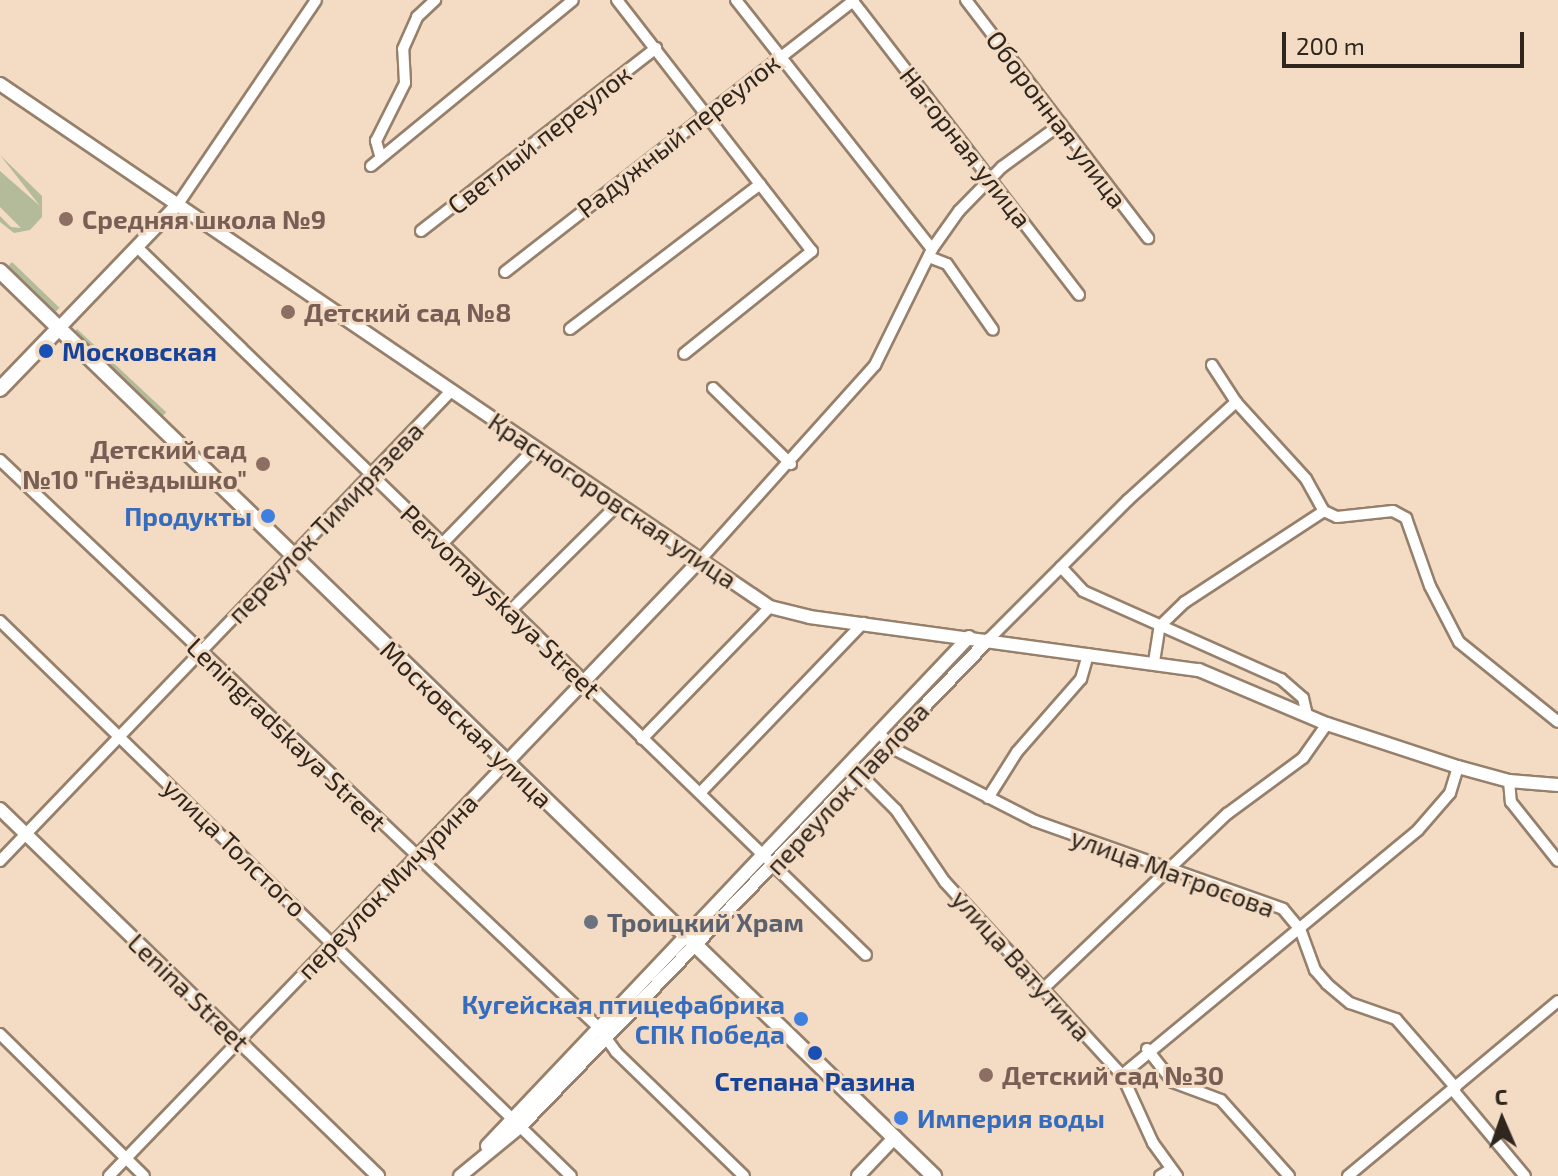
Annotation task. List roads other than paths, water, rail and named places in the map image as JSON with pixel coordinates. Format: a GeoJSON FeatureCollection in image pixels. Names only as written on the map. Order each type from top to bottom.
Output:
{"type":"FeatureCollection","features":[{"type":"Feature","properties":{"kind":"main road","name":"Московская улица"},"geometry":{"type":"LineString","coordinates":[[0,271],[934,1176]]}},
{"type":"Feature","properties":{"kind":"main road"},"geometry":{"type":"LineString","coordinates":[[0,389],[59,328]]}},
{"type":"Feature","properties":{"kind":"street"},"geometry":{"type":"LineString","coordinates":[[59,328],[178,204],[316,0]]}},
{"type":"Feature","properties":{"kind":"street"},"geometry":{"type":"LineString","coordinates":[[380,155],[376,141],[405,83],[403,49],[417,17],[435,0]]}},
{"type":"Feature","properties":{"kind":"street"},"geometry":{"type":"LineString","coordinates":[[371,166],[380,155],[573,0]]}},
{"type":"Feature","properties":{"kind":"street"},"geometry":{"type":"LineString","coordinates":[[617,0],[812,251],[684,354]]}},
{"type":"Feature","properties":{"kind":"street"},"geometry":{"type":"LineString","coordinates":[[736,0],[930,253],[947,264],[993,330]]}},
{"type":"Feature","properties":{"kind":"street","name":"Радужный переулок"},"geometry":{"type":"LineString","coordinates":[[505,272],[853,0]]}},
{"type":"Feature","properties":{"kind":"street","name":"Нагорная улица"},"geometry":{"type":"LineString","coordinates":[[853,0],[1079,295]]}},
{"type":"Feature","properties":{"kind":"street","name":"Оборонная улица"},"geometry":{"type":"LineString","coordinates":[[966,0],[1148,238]]}},
{"type":"Feature","properties":{"kind":"street","name":"Светлый переулок"},"geometry":{"type":"LineString","coordinates":[[421,231],[656,48]]}},
{"type":"Feature","properties":{"kind":"street","name":"Красногоровская улица"},"geometry":{"type":"LineString","coordinates":[[0,84],[770,607],[1199,670],[1327,724],[1458,767],[1509,781],[1558,785]]}},
{"type":"Feature","properties":{"kind":"street","name":"переулок Мичурина"},"geometry":{"type":"LineString","coordinates":[[109,1176],[791,464],[875,365],[930,253],[990,178],[1061,124]]}},
{"type":"Feature","properties":{"kind":"street"},"geometry":{"type":"LineString","coordinates":[[570,329],[760,184]]}},
{"type":"Feature","properties":{"kind":"street","name":"Pervomayskaya Street"},"geometry":{"type":"LineString","coordinates":[[137,247],[866,955]]}},
{"type":"Feature","properties":{"kind":"street"},"geometry":{"type":"LineString","coordinates":[[1212,365],[1236,402],[1284,450],[1324,511],[1337,517],[1393,511],[1406,518],[1430,586],[1459,642],[1558,722]]}},
{"type":"Feature","properties":{"kind":"street"},"geometry":{"type":"LineString","coordinates":[[713,388],[791,464]]}},
{"type":"Feature","properties":{"kind":"street","name":"переулок Тимирязева"},"geometry":{"type":"LineString","coordinates":[[0,861],[450,392]]}},
{"type":"Feature","properties":{"kind":"street","name":"переулок Павлова"},"geometry":{"type":"LineString","coordinates":[[460,1176],[605,1040],[692,941],[885,738],[1236,402]]}},
{"type":"Feature","properties":{"kind":"street"},"geometry":{"type":"LineString","coordinates":[[442,544],[535,448]]}},
{"type":"Feature","properties":{"kind":"street","name":"Leningradskaya Street"},"geometry":{"type":"LineString","coordinates":[[0,460],[414,856],[598,1027],[605,1040],[744,1176]]}},
{"type":"Feature","properties":{"kind":"street"},"geometry":{"type":"LineString","coordinates":[[510,611],[618,504]]}},
{"type":"Feature","properties":{"kind":"street"},"geometry":{"type":"LineString","coordinates":[[1154,662],[1160,626],[1209,585],[1324,511]]}},
{"type":"Feature","properties":{"kind":"street"},"geometry":{"type":"LineString","coordinates":[[1061,567],[1083,591],[1281,679],[1303,698],[1307,715]]}},
{"type":"Feature","properties":{"kind":"street"},"geometry":{"type":"LineString","coordinates":[[642,739],[770,607]]}},
{"type":"Feature","properties":{"kind":"street","name":"улица Толстого"},"geometry":{"type":"LineString","coordinates":[[0,621],[332,940],[571,1176]]}},
{"type":"Feature","properties":{"kind":"street"},"geometry":{"type":"LineString","coordinates":[[700,793],[863,623]]}},
{"type":"Feature","properties":{"kind":"street","name":"переулок Павлова"},"geometry":{"type":"LineString","coordinates":[[885,738],[969,637]]}},
{"type":"Feature","properties":{"kind":"street"},"geometry":{"type":"LineString","coordinates":[[988,798],[1017,752],[1081,679],[1088,654]]}},
{"type":"Feature","properties":{"kind":"street"},"geometry":{"type":"LineString","coordinates":[[1044,988],[1227,814],[1303,758],[1327,724]]}},
{"type":"Feature","properties":{"kind":"street","name":"улица Матросова"},"geometry":{"type":"LineString","coordinates":[[885,738],[988,798],[1169,872],[1283,909],[1300,929],[1315,970],[1327,984],[1350,1003],[1396,1019],[1525,1176]]}},
{"type":"Feature","properties":{"kind":"street"},"geometry":{"type":"LineString","coordinates":[[1122,1075],[1147,1049],[1300,929],[1418,830],[1450,793],[1458,767]]}},
{"type":"Feature","properties":{"kind":"street","name":"улица Ватутина"},"geometry":{"type":"LineString","coordinates":[[856,769],[896,810],[945,882],[1122,1075],[1153,1143],[1174,1172]]}},
{"type":"Feature","properties":{"kind":"street"},"geometry":{"type":"LineString","coordinates":[[1509,781],[1511,802],[1558,861]]}},
{"type":"Feature","properties":{"kind":"street","name":"Lenina Street"},"geometry":{"type":"LineString","coordinates":[[0,809],[378,1176]]}},
{"type":"Feature","properties":{"kind":"street","name":"переулок Павлова"},"geometry":{"type":"LineString","coordinates":[[517,1122],[598,1027],[692,941]]}},
{"type":"Feature","properties":{"kind":"street"},"geometry":{"type":"LineString","coordinates":[[1348,1176],[1558,1001]]}},
{"type":"Feature","properties":{"kind":"street"},"geometry":{"type":"LineString","coordinates":[[0,1034],[144,1176]]}},
{"type":"Feature","properties":{"kind":"street"},"geometry":{"type":"LineString","coordinates":[[1147,1049],[1173,1082],[1221,1100],[1289,1176]]}},
{"type":"Feature","properties":{"kind":"street"},"geometry":{"type":"LineString","coordinates":[[858,1176],[895,1137]]}},
{"type":"Feature","properties":{"kind":"street"},"geometry":{"type":"LineString","coordinates":[[1160,1176],[1174,1172]]}},
{"type":"Feature","properties":{"kind":"place","name":"Средняя школа №9"},"geometry":{"type":"Point","coordinates":[66,219]}},
{"type":"Feature","properties":{"kind":"place","name":"Детский сад №8"},"geometry":{"type":"Point","coordinates":[288,312]}},
{"type":"Feature","properties":{"kind":"place","name":"Московская"},"geometry":{"type":"Point","coordinates":[46,351]}},
{"type":"Feature","properties":{"kind":"place","name":"Детский сад №10 \"Гнёздышко\""},"geometry":{"type":"Point","coordinates":[263,464]}},
{"type":"Feature","properties":{"kind":"place","name":"Продукты"},"geometry":{"type":"Point","coordinates":[268,516]}},
{"type":"Feature","properties":{"kind":"place","name":"Троицкий Храм"},"geometry":{"type":"Point","coordinates":[591,922]}},
{"type":"Feature","properties":{"kind":"place","name":"Кугейская птицефабрика СПК Победа"},"geometry":{"type":"Point","coordinates":[801,1019]}},
{"type":"Feature","properties":{"kind":"place","name":"Степана Разина"},"geometry":{"type":"Point","coordinates":[815,1053]}},
{"type":"Feature","properties":{"kind":"place","name":"Детский сад №30"},"geometry":{"type":"Point","coordinates":[986,1075]}},
{"type":"Feature","properties":{"kind":"place","name":"Империя воды"},"geometry":{"type":"Point","coordinates":[901,1118]}}]}
